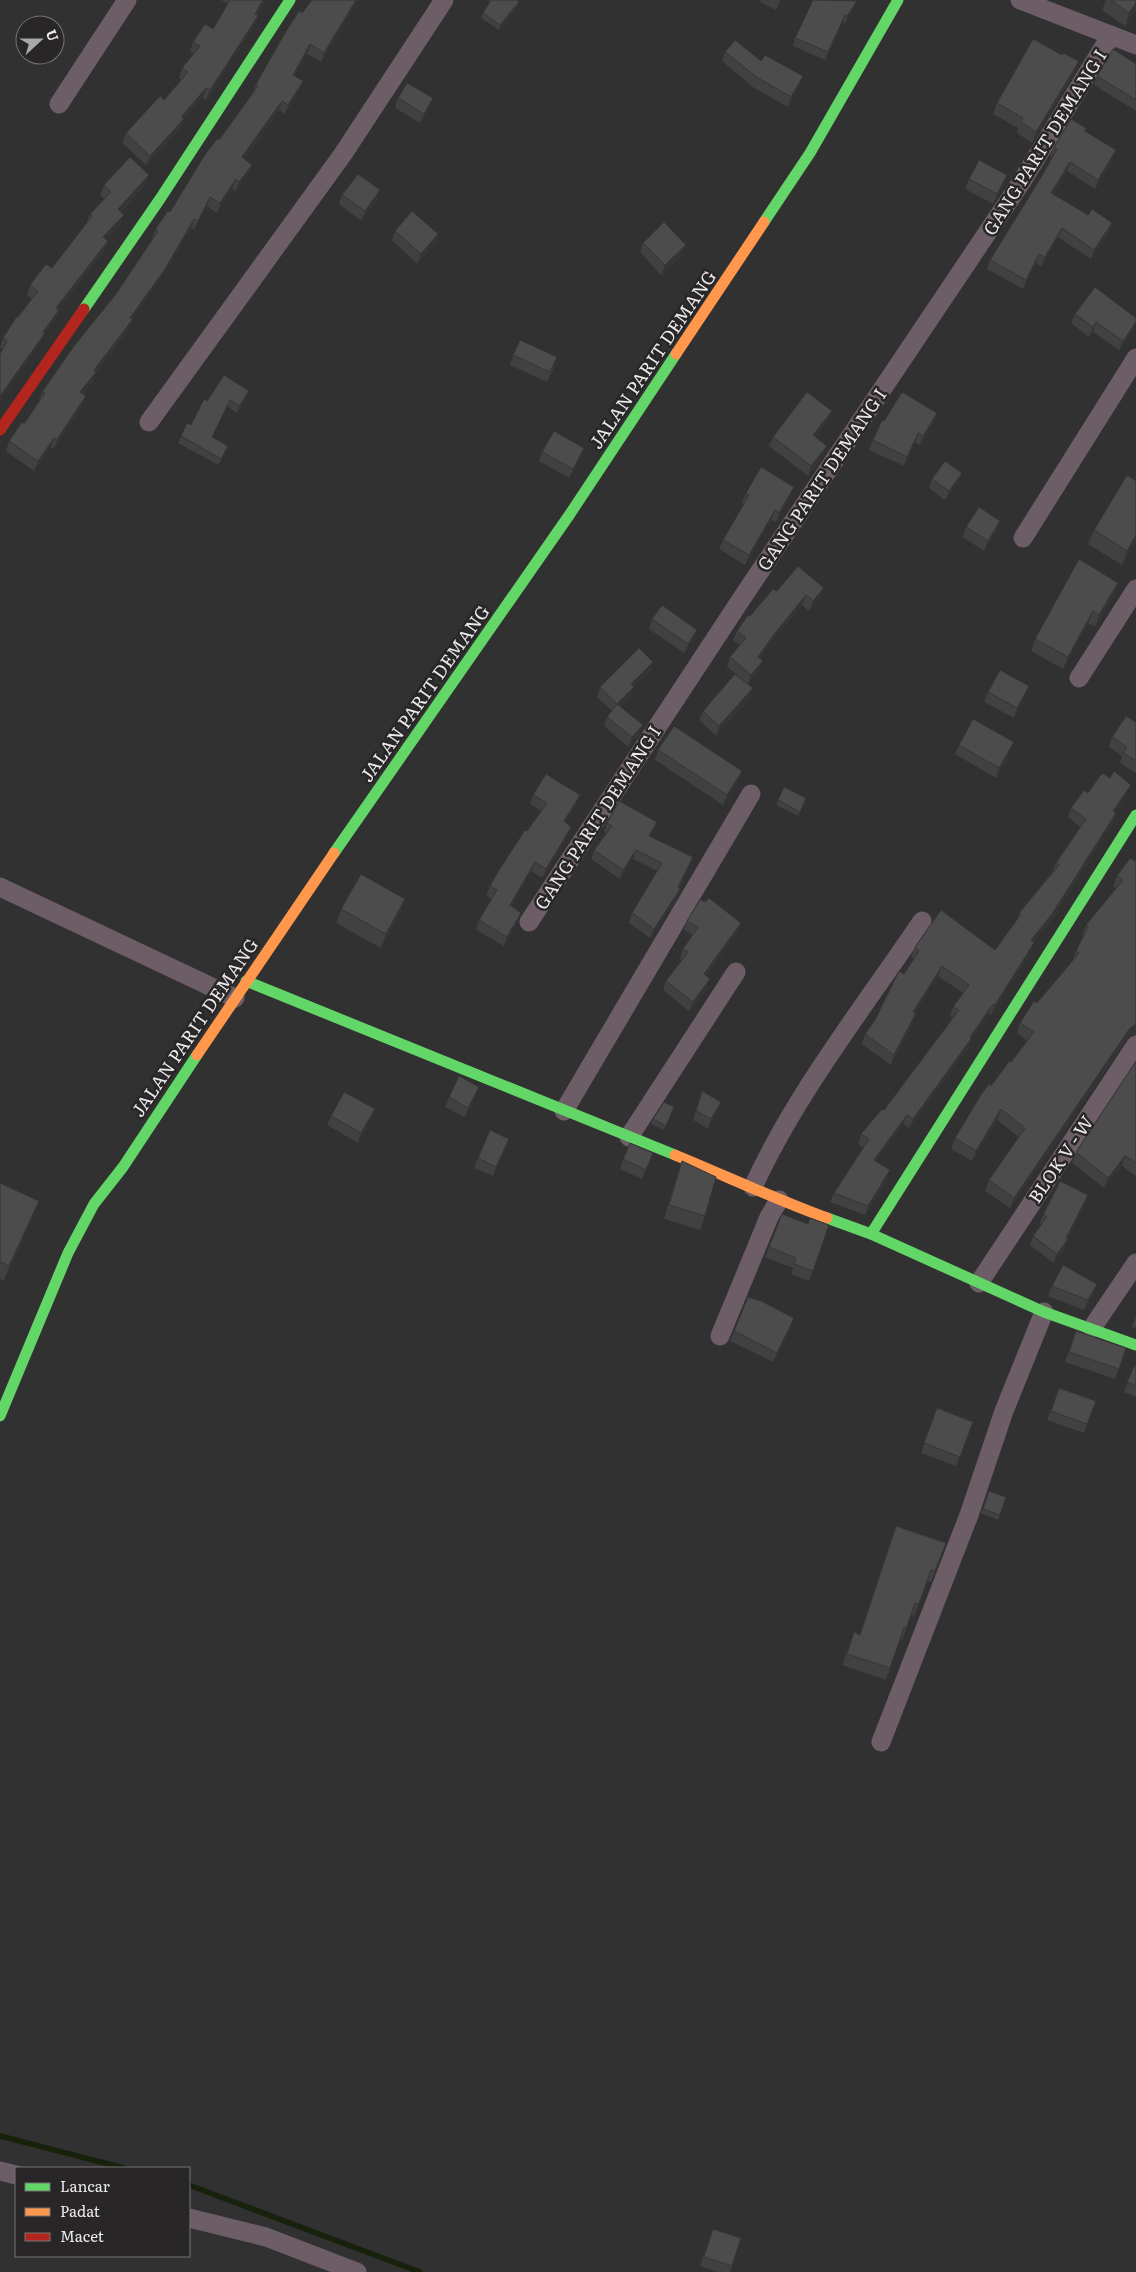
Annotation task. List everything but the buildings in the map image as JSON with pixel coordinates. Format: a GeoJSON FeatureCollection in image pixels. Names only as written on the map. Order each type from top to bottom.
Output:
{"type":"FeatureCollection","features":[{"type":"Feature","properties":{"kind":"street"},"geometry":{"type":"LineString","coordinates":[[59,104],[127,0]]}},
{"type":"Feature","properties":{"kind":"street"},"geometry":{"type":"LineString","coordinates":[[0,430],[160,199],[290,0]]}},
{"type":"Feature","properties":{"kind":"street"},"geometry":{"type":"LineString","coordinates":[[149,422],[343,154],[444,0]]}},
{"type":"Feature","properties":{"kind":"street","name":"JALAN PARIT DEMANG"},"geometry":{"type":"LineString","coordinates":[[0,1416],[68,1254],[94,1204],[123,1167],[246,981],[570,514],[810,153],[898,0]]}},
{"type":"Feature","properties":{"kind":"street"},"geometry":{"type":"LineString","coordinates":[[1020,0],[1136,45]]}},
{"type":"Feature","properties":{"kind":"street","name":"GANG PARIT DEMANG I"},"geometry":{"type":"LineString","coordinates":[[529,922],[742,598],[1022,181],[1111,35]]}},
{"type":"Feature","properties":{"kind":"street"},"geometry":{"type":"LineString","coordinates":[[1022,538],[1136,358]]}},
{"type":"Feature","properties":{"kind":"street"},"geometry":{"type":"LineString","coordinates":[[1079,678],[1136,589]]}},
{"type":"Feature","properties":{"kind":"street"},"geometry":{"type":"LineString","coordinates":[[564,1111],[751,794]]}},
{"type":"Feature","properties":{"kind":"street"},"geometry":{"type":"LineString","coordinates":[[871,1234],[1136,815]]}},
{"type":"Feature","properties":{"kind":"street"},"geometry":{"type":"LineString","coordinates":[[0,887],[235,998]]}},
{"type":"Feature","properties":{"kind":"street"},"geometry":{"type":"LineString","coordinates":[[753,1187],[804,1095],[922,921]]}},
{"type":"Feature","properties":{"kind":"street"},"geometry":{"type":"LineString","coordinates":[[629,1137],[736,972]]}},
{"type":"Feature","properties":{"kind":"street"},"geometry":{"type":"LineString","coordinates":[[246,981],[753,1187],[779,1200],[981,1278],[1044,1312],[1136,1345]]}},
{"type":"Feature","properties":{"kind":"street","name":"BLOK V - W"},"geometry":{"type":"LineString","coordinates":[[981,1278],[1136,1045]]}},
{"type":"Feature","properties":{"kind":"street"},"geometry":{"type":"LineString","coordinates":[[720,1336],[769,1218],[779,1200]]}},
{"type":"Feature","properties":{"kind":"street"},"geometry":{"type":"LineString","coordinates":[[1092,1328],[1136,1263]]}},
{"type":"Feature","properties":{"kind":"street"},"geometry":{"type":"LineString","coordinates":[[881,1742],[969,1515],[1004,1412],[1044,1312]]}},
{"type":"Feature","properties":{"kind":"street"},"geometry":{"type":"LineString","coordinates":[[0,2171],[15,2175]]}},
{"type":"Feature","properties":{"kind":"street"},"geometry":{"type":"LineString","coordinates":[[190,2218],[266,2237],[357,2272]]}},
{"type":"Feature","properties":{"kind":"waterway"},"geometry":{"type":"LineString","coordinates":[[0,2136],[120,2167]]}},
{"type":"Feature","properties":{"kind":"waterway"},"geometry":{"type":"LineString","coordinates":[[190,2185],[420,2272]]}},
{"type":"Feature","properties":{"kind":"traffic: fast"},"geometry":{"type":"LineString","coordinates":[[84,309],[160,199],[290,0]]}},
{"type":"Feature","properties":{"kind":"traffic: fast"},"geometry":{"type":"LineString","coordinates":[[764,222],[810,153],[898,0]]}},
{"type":"Feature","properties":{"kind":"traffic: fast"},"geometry":{"type":"LineString","coordinates":[[334,853],[570,514],[676,354]]}},
{"type":"Feature","properties":{"kind":"traffic: fast"},"geometry":{"type":"LineString","coordinates":[[871,1234],[1136,815]]}},
{"type":"Feature","properties":{"kind":"traffic: fast"},"geometry":{"type":"LineString","coordinates":[[246,981],[675,1155]]}},
{"type":"Feature","properties":{"kind":"traffic: fast"},"geometry":{"type":"LineString","coordinates":[[0,1416],[68,1253],[94,1204],[123,1167],[197,1055]]}},
{"type":"Feature","properties":{"kind":"traffic: fast"},"geometry":{"type":"LineString","coordinates":[[827,1218],[871,1234],[1044,1312],[1136,1345]]}},
{"type":"Feature","properties":{"kind":"traffic: slow"},"geometry":{"type":"LineString","coordinates":[[676,354],[764,222]]}},
{"type":"Feature","properties":{"kind":"traffic: slow"},"geometry":{"type":"LineString","coordinates":[[197,1055],[334,853]]}},
{"type":"Feature","properties":{"kind":"traffic: slow"},"geometry":{"type":"LineString","coordinates":[[675,1155],[827,1218]]}},
{"type":"Feature","properties":{"kind":"traffic: jam"},"geometry":{"type":"LineString","coordinates":[[0,430],[84,309]]}}]}
